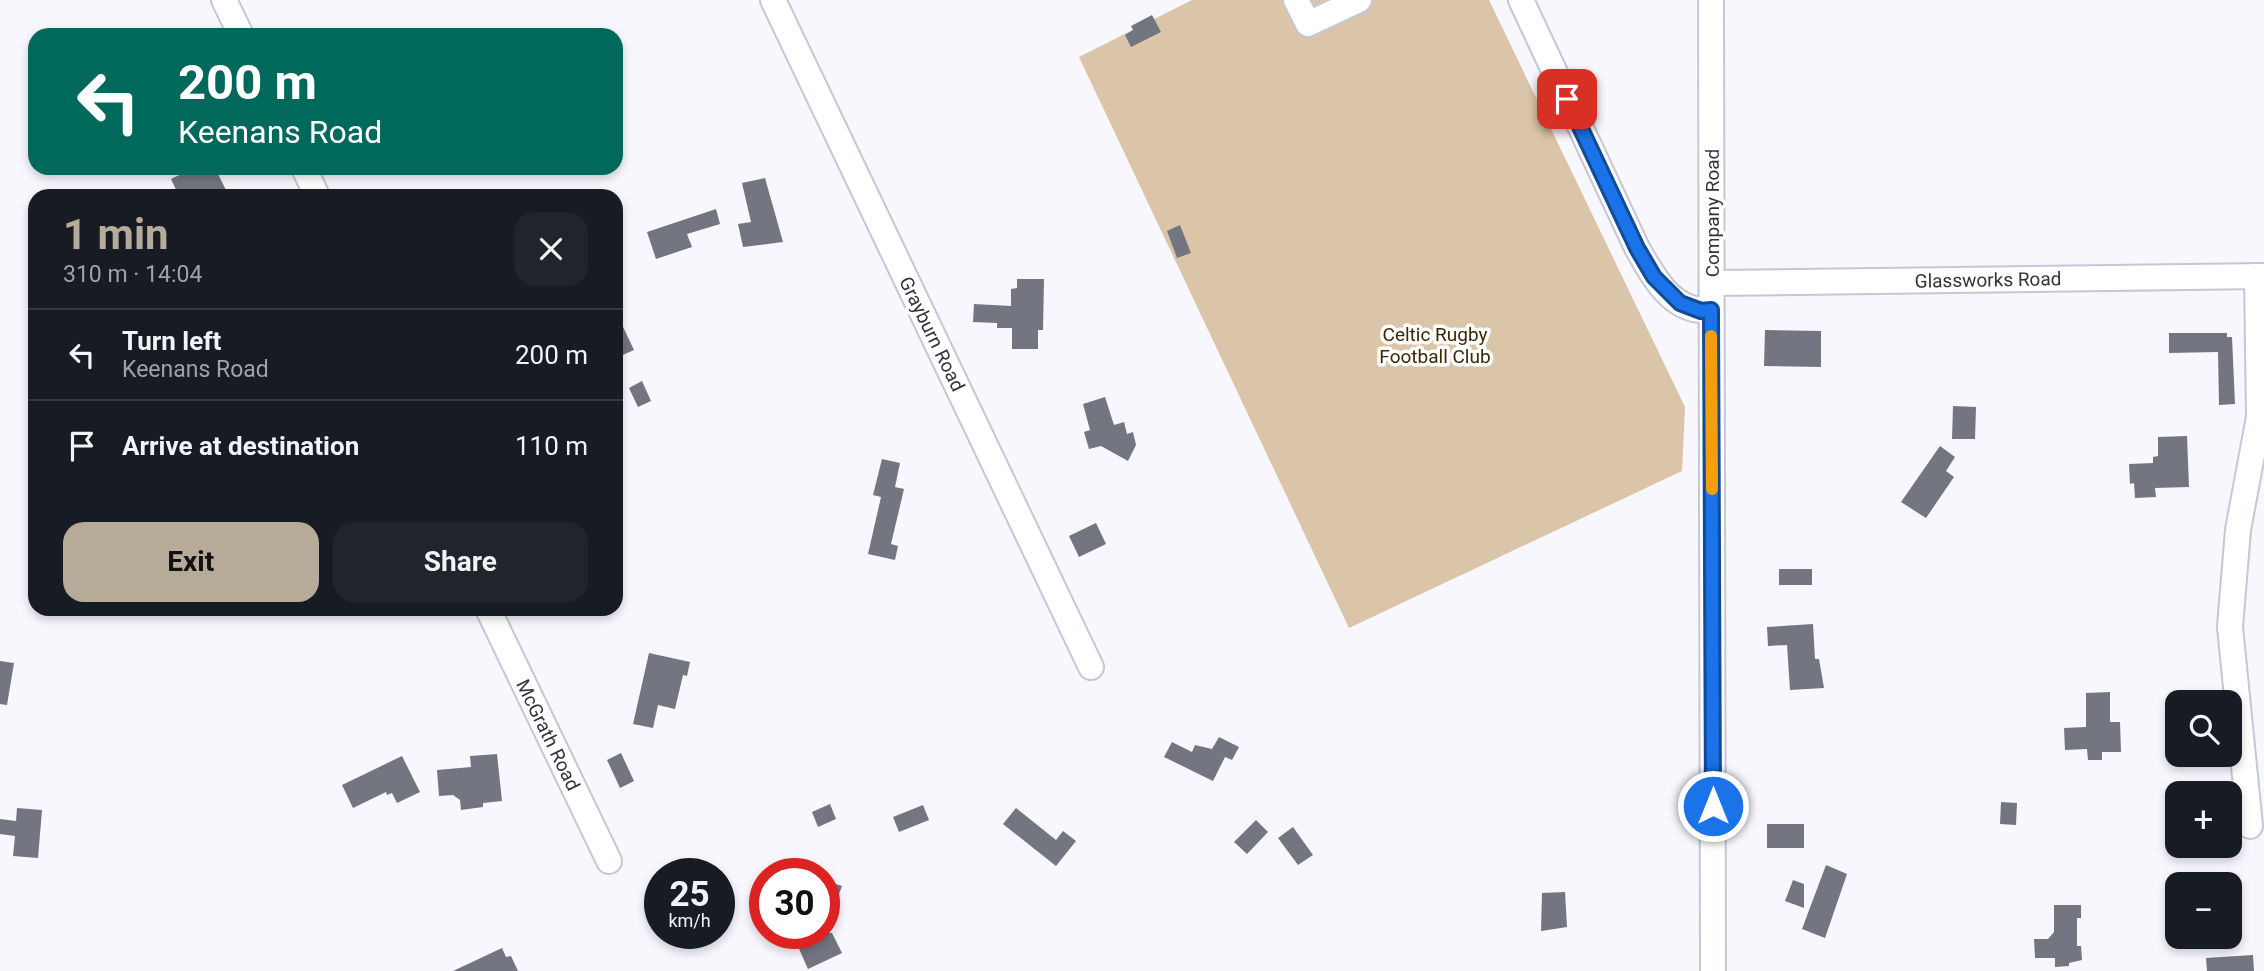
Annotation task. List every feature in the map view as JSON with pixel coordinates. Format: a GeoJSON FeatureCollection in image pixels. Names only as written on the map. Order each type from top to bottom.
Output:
{"type":"FeatureCollection","features":[{"type":"Feature","properties":{"kind":"street"},"geometry":{"type":"LineString","coordinates":[[224,0],[237,28]]}},
{"type":"Feature","properties":{"kind":"street","name":"Grayburn Road"},"geometry":{"type":"LineString","coordinates":[[773,0],[1091,667]]}},
{"type":"Feature","properties":{"kind":"street"},"geometry":{"type":"LineString","coordinates":[[1296,0],[1308,24],[1359,0]]}},
{"type":"Feature","properties":{"kind":"street"},"geometry":{"type":"LineString","coordinates":[[1521,0],[1637,248],[1654,277],[1680,303],[1701,311],[1711,310]]}},
{"type":"Feature","properties":{"kind":"street","name":"Company Road"},"geometry":{"type":"LineString","coordinates":[[1711,0],[1713,971]]}},
{"type":"Feature","properties":{"kind":"street"},"geometry":{"type":"LineString","coordinates":[[2250,826],[2230,627],[2238,530],[2259,417],[2260,276]]}},
{"type":"Feature","properties":{"kind":"street","name":"Glassworks Road"},"geometry":{"type":"LineString","coordinates":[[1712,283],[2260,276]]}},
{"type":"Feature","properties":{"kind":"street","name":"McGrath Road"},"geometry":{"type":"LineString","coordinates":[[491,616],[609,862]]}},
{"type":"Feature","properties":{"kind":"green space","name":"Celtic Rugby Football Club"},"geometry":{"type":"Polygon","coordinates":[[[1192,0],[1489,0],[1685,407],[1682,471],[1349,628],[1079,57],[1192,0]]]}},
{"type":"Feature","properties":{"kind":"building"},"geometry":{"type":"Polygon","coordinates":[[[1152,15],[1161,32],[1131,47],[1125,35],[1133,30],[1131,26],[1152,15]]]}},
{"type":"Feature","properties":{"kind":"building"},"geometry":{"type":"Polygon","coordinates":[[[179,175],[218,175],[226,189],[176,189],[171,179],[179,175]]]}},
{"type":"Feature","properties":{"kind":"building"},"geometry":{"type":"Polygon","coordinates":[[[765,178],[783,242],[743,247],[738,224],[751,222],[742,183],[765,178]]]}},
{"type":"Feature","properties":{"kind":"building"},"geometry":{"type":"Polygon","coordinates":[[[716,209],[720,224],[687,234],[692,247],[656,259],[647,232],[716,209]]]}},
{"type":"Feature","properties":{"kind":"building"},"geometry":{"type":"Polygon","coordinates":[[[1180,225],[1191,253],[1177,258],[1167,231],[1180,225]]]}},
{"type":"Feature","properties":{"kind":"building"},"geometry":{"type":"Polygon","coordinates":[[[1017,279],[1044,279],[1043,330],[1038,330],[1038,349],[1012,349],[1012,328],[997,328],[997,323],[973,322],[974,304],[1011,306],[1011,289],[1017,288],[1017,279]]]}},
{"type":"Feature","properties":{"kind":"building"},"geometry":{"type":"Polygon","coordinates":[[[623,327],[634,350],[623,355],[623,327]]]}},
{"type":"Feature","properties":{"kind":"building"},"geometry":{"type":"Polygon","coordinates":[[[1765,330],[1821,331],[1821,367],[1764,366],[1765,330]]]}},
{"type":"Feature","properties":{"kind":"building"},"geometry":{"type":"Polygon","coordinates":[[[2169,333],[2227,333],[2227,337],[2232,337],[2235,404],[2219,405],[2218,352],[2169,353],[2169,333]]]}},
{"type":"Feature","properties":{"kind":"building"},"geometry":{"type":"Polygon","coordinates":[[[642,381],[651,401],[638,407],[629,388],[642,381]]]}},
{"type":"Feature","properties":{"kind":"building"},"geometry":{"type":"Polygon","coordinates":[[[1105,397],[1114,425],[1124,422],[1127,434],[1133,432],[1136,445],[1128,461],[1101,446],[1089,449],[1084,432],[1090,430],[1083,404],[1105,397]]]}},
{"type":"Feature","properties":{"kind":"building"},"geometry":{"type":"Polygon","coordinates":[[[1953,406],[1976,407],[1975,439],[1952,439],[1953,406]]]}},
{"type":"Feature","properties":{"kind":"building"},"geometry":{"type":"Polygon","coordinates":[[[2187,436],[2189,487],[2155,488],[2156,497],[2135,498],[2134,483],[2130,484],[2129,464],[2153,463],[2153,457],[2158,456],[2158,437],[2187,436]]]}},
{"type":"Feature","properties":{"kind":"building"},"geometry":{"type":"Polygon","coordinates":[[[1940,446],[1955,457],[1946,471],[1954,477],[1926,518],[1901,502],[1940,446]]]}},
{"type":"Feature","properties":{"kind":"building"},"geometry":{"type":"Polygon","coordinates":[[[882,459],[900,463],[895,487],[904,489],[891,544],[898,546],[895,560],[868,554],[881,497],[873,495],[882,459]]]}},
{"type":"Feature","properties":{"kind":"building"},"geometry":{"type":"Polygon","coordinates":[[[1096,523],[1106,544],[1079,557],[1069,536],[1096,523]]]}},
{"type":"Feature","properties":{"kind":"building"},"geometry":{"type":"Polygon","coordinates":[[[1779,569],[1812,569],[1812,585],[1779,585],[1779,569]]]}},
{"type":"Feature","properties":{"kind":"building"},"geometry":{"type":"Polygon","coordinates":[[[1813,624],[1815,659],[1819,659],[1824,688],[1790,690],[1787,645],[1768,646],[1767,627],[1813,624]]]}},
{"type":"Feature","properties":{"kind":"building"},"geometry":{"type":"Polygon","coordinates":[[[649,653],[690,662],[687,676],[683,675],[675,709],[658,705],[653,728],[633,724],[649,653]]]}},
{"type":"Feature","properties":{"kind":"building"},"geometry":{"type":"Polygon","coordinates":[[[0,661],[14,663],[7,705],[0,704],[0,661]]]}},
{"type":"Feature","properties":{"kind":"building"},"geometry":{"type":"Polygon","coordinates":[[[2110,692],[2110,722],[2120,722],[2121,752],[2102,752],[2102,760],[2088,760],[2087,749],[2065,750],[2064,728],[2086,727],[2086,693],[2110,692]]]}},
{"type":"Feature","properties":{"kind":"building"},"geometry":{"type":"Polygon","coordinates":[[[1219,737],[1239,747],[1232,760],[1225,757],[1213,781],[1164,757],[1172,742],[1192,752],[1195,745],[1212,749],[1219,737]]]}},
{"type":"Feature","properties":{"kind":"building"},"geometry":{"type":"Polygon","coordinates":[[[621,753],[634,781],[620,788],[607,760],[621,753]]]}},
{"type":"Feature","properties":{"kind":"building"},"geometry":{"type":"Polygon","coordinates":[[[497,754],[502,801],[483,803],[483,807],[461,810],[460,800],[453,795],[439,796],[437,770],[471,767],[470,756],[497,754]]]}},
{"type":"Feature","properties":{"kind":"building"},"geometry":{"type":"Polygon","coordinates":[[[402,756],[420,792],[397,803],[392,793],[387,795],[386,792],[353,808],[342,785],[402,756]]]}},
{"type":"Feature","properties":{"kind":"building"},"geometry":{"type":"Polygon","coordinates":[[[2001,802],[2017,803],[2016,825],[2000,824],[2001,802]]]}},
{"type":"Feature","properties":{"kind":"building"},"geometry":{"type":"Polygon","coordinates":[[[830,804],[836,819],[818,827],[812,812],[830,804]]]}},
{"type":"Feature","properties":{"kind":"building"},"geometry":{"type":"Polygon","coordinates":[[[923,805],[929,820],[899,832],[893,817],[923,805]]]}},
{"type":"Feature","properties":{"kind":"building"},"geometry":{"type":"Polygon","coordinates":[[[17,808],[42,810],[38,858],[13,856],[15,836],[0,834],[0,819],[16,821],[17,808]]]}},
{"type":"Feature","properties":{"kind":"building"},"geometry":{"type":"Polygon","coordinates":[[[1016,808],[1056,840],[1063,831],[1076,841],[1056,866],[1003,824],[1016,808]]]}},
{"type":"Feature","properties":{"kind":"building"},"geometry":{"type":"Polygon","coordinates":[[[1256,820],[1268,832],[1247,854],[1234,842],[1256,820]]]}},
{"type":"Feature","properties":{"kind":"building"},"geometry":{"type":"Polygon","coordinates":[[[1767,824],[1804,824],[1804,848],[1767,848],[1767,824]]]}},
{"type":"Feature","properties":{"kind":"building"},"geometry":{"type":"Polygon","coordinates":[[[1293,827],[1313,855],[1298,865],[1278,838],[1293,827]]]}},
{"type":"Feature","properties":{"kind":"building"},"geometry":{"type":"Polygon","coordinates":[[[1826,865],[1847,874],[1825,938],[1802,929],[1826,865]]]}},
{"type":"Feature","properties":{"kind":"building"},"geometry":{"type":"Polygon","coordinates":[[[1793,880],[1804,884],[1804,908],[1785,901],[1793,880]]]}},
{"type":"Feature","properties":{"kind":"building"},"geometry":{"type":"Polygon","coordinates":[[[1565,892],[1567,927],[1541,931],[1542,893],[1565,892]]]}},
{"type":"Feature","properties":{"kind":"building"},"geometry":{"type":"Polygon","coordinates":[[[2054,905],[2081,905],[2081,918],[2077,918],[2077,946],[2081,946],[2082,960],[2069,963],[2069,966],[2055,967],[2055,958],[2035,958],[2034,939],[2048,939],[2054,932],[2054,905]]]}},
{"type":"Feature","properties":{"kind":"building"},"geometry":{"type":"Polygon","coordinates":[[[502,948],[506,957],[511,956],[518,971],[453,971],[502,948]]]}},
{"type":"Feature","properties":{"kind":"building"},"geometry":{"type":"Polygon","coordinates":[[[799,949],[840,949],[842,953],[808,969],[799,949]]]}},
{"type":"Feature","properties":{"kind":"building"},"geometry":{"type":"Polygon","coordinates":[[[2253,955],[2254,971],[2207,971],[2206,958],[2253,955]]]}},
{"type":"Feature","properties":{"kind":"slow traffic"},"geometry":{"type":"LineString","coordinates":[[1711,336],[1712,489]]}},
{"type":"Feature","properties":{"kind":"route"},"geometry":{"type":"LineString","coordinates":[[1567,99],[1637,248],[1654,277],[1670,296],[1680,303],[1701,311],[1711,310],[1713,806]]}}]}
